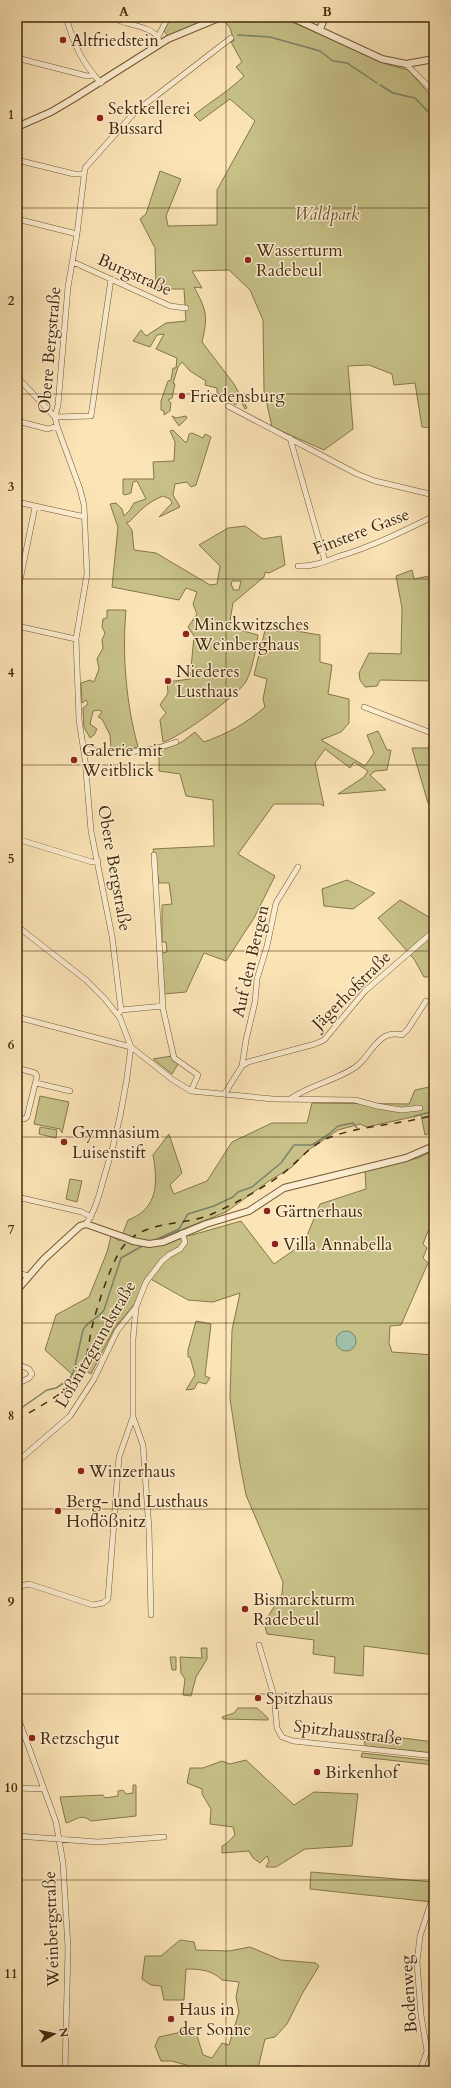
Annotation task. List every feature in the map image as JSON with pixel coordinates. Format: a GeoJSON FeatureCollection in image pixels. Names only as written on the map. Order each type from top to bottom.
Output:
{"type":"FeatureCollection","features":[{"type":"Feature","properties":{"kind":"street"},"geometry":{"type":"LineString","coordinates":[[60,17],[66,18],[78,52],[101,83]]}},
{"type":"Feature","properties":{"kind":"street"},"geometry":{"type":"LineString","coordinates":[[111,17],[154,32],[159,41]]}},
{"type":"Feature","properties":{"kind":"street"},"geometry":{"type":"LineString","coordinates":[[159,41],[168,17]]}},
{"type":"Feature","properties":{"kind":"street"},"geometry":{"type":"LineString","coordinates":[[17,127],[51,112],[101,83],[159,41],[221,17]]}},
{"type":"Feature","properties":{"kind":"street"},"geometry":{"type":"LineString","coordinates":[[291,17],[320,29],[382,59],[406,64],[434,59]]}},
{"type":"Feature","properties":{"kind":"street"},"geometry":{"type":"LineString","coordinates":[[320,29],[325,17]]}},
{"type":"Feature","properties":{"kind":"street","name":"Obere Bergstraße"},"geometry":{"type":"LineString","coordinates":[[119,1012],[112,936],[91,831],[84,749],[79,720],[76,639],[87,574],[84,505],[80,489],[57,426],[56,417],[68,287],[78,234],[83,174],[85,168],[135,112],[231,38]]}},
{"type":"Feature","properties":{"kind":"street"},"geometry":{"type":"LineString","coordinates":[[17,58],[87,76],[94,75]]}},
{"type":"Feature","properties":{"kind":"street"},"geometry":{"type":"LineString","coordinates":[[406,64],[434,92]]}},
{"type":"Feature","properties":{"kind":"street"},"geometry":{"type":"LineString","coordinates":[[17,160],[74,174],[83,174]]}},
{"type":"Feature","properties":{"kind":"street"},"geometry":{"type":"LineString","coordinates":[[17,219],[78,234]]}},
{"type":"Feature","properties":{"kind":"street","name":"Burgstraße"},"geometry":{"type":"LineString","coordinates":[[73,262],[170,306],[186,308]]}},
{"type":"Feature","properties":{"kind":"street"},"geometry":{"type":"LineString","coordinates":[[17,377],[56,417],[91,416],[111,279]]}},
{"type":"Feature","properties":{"kind":"street"},"geometry":{"type":"LineString","coordinates":[[228,406],[357,474],[375,481],[434,495]]}},
{"type":"Feature","properties":{"kind":"street"},"geometry":{"type":"LineString","coordinates":[[17,421],[48,429],[57,426]]}},
{"type":"Feature","properties":{"kind":"street"},"geometry":{"type":"LineString","coordinates":[[290,438],[325,561]]}},
{"type":"Feature","properties":{"kind":"street"},"geometry":{"type":"LineString","coordinates":[[17,502],[84,517]]}},
{"type":"Feature","properties":{"kind":"street"},"geometry":{"type":"LineString","coordinates":[[17,595],[35,507]]}},
{"type":"Feature","properties":{"kind":"street","name":"Finstere Gasse"},"geometry":{"type":"LineString","coordinates":[[298,566],[310,566],[391,537],[434,516]]}},
{"type":"Feature","properties":{"kind":"street"},"geometry":{"type":"LineString","coordinates":[[17,626],[76,639]]}},
{"type":"Feature","properties":{"kind":"street"},"geometry":{"type":"LineString","coordinates":[[364,707],[434,734]]}},
{"type":"Feature","properties":{"kind":"street"},"geometry":{"type":"LineString","coordinates":[[84,749],[129,753],[165,746],[176,742]]}},
{"type":"Feature","properties":{"kind":"street"},"geometry":{"type":"LineString","coordinates":[[17,839],[92,862],[98,861]]}},
{"type":"Feature","properties":{"kind":"street"},"geometry":{"type":"LineString","coordinates":[[154,855],[163,1006],[174,1058],[198,1075],[191,1090]]}},
{"type":"Feature","properties":{"kind":"street","name":"Auf den Bergen"},"geometry":{"type":"LineString","coordinates":[[242,1066],[246,1040],[255,1002],[257,979],[267,946],[276,903],[298,867]]}},
{"type":"Feature","properties":{"kind":"street"},"geometry":{"type":"LineString","coordinates":[[17,926],[86,980],[119,1012],[131,1047],[125,1092],[114,1146],[91,1217],[86,1224],[71,1233],[17,1290]]}},
{"type":"Feature","properties":{"kind":"street","name":"Jägerhofstraße"},"geometry":{"type":"LineString","coordinates":[[242,1066],[257,1058],[315,1044],[324,1040],[365,990],[434,930]]}},
{"type":"Feature","properties":{"kind":"street"},"geometry":{"type":"LineString","coordinates":[[290,1099],[299,1093],[355,1067],[382,1038],[390,1034],[402,1035],[408,1029],[426,1001]]}},
{"type":"Feature","properties":{"kind":"street"},"geometry":{"type":"LineString","coordinates":[[119,1012],[163,1006]]}},
{"type":"Feature","properties":{"kind":"street"},"geometry":{"type":"LineString","coordinates":[[17,1017],[131,1047],[173,1080],[191,1090],[220,1094],[225,1092],[273,1099],[355,1100],[401,1110],[420,1108]]}},
{"type":"Feature","properties":{"kind":"street"},"geometry":{"type":"LineString","coordinates":[[225,1092],[242,1066]]}},
{"type":"Feature","properties":{"kind":"street"},"geometry":{"type":"LineString","coordinates":[[17,1068],[35,1073],[36,1083],[27,1117],[24,1120],[17,1118]]}},
{"type":"Feature","properties":{"kind":"street"},"geometry":{"type":"LineString","coordinates":[[36,1083],[70,1091]]}},
{"type":"Feature","properties":{"kind":"street"},"geometry":{"type":"LineString","coordinates":[[86,1224],[140,1243],[152,1244],[163,1242],[182,1233],[249,1211],[284,1188],[406,1158],[434,1146]]}},
{"type":"Feature","properties":{"kind":"street"},"geometry":{"type":"LineString","coordinates":[[17,1197],[82,1212],[91,1217]]}},
{"type":"Feature","properties":{"kind":"street","name":"Lößnitzgrundstraße"},"geometry":{"type":"LineString","coordinates":[[17,1462],[70,1416],[94,1379],[117,1331],[136,1306],[146,1282],[154,1270],[168,1255],[183,1246],[185,1242],[182,1233]]}},
{"type":"Feature","properties":{"kind":"street"},"geometry":{"type":"LineString","coordinates":[[17,1273],[29,1276]]}},
{"type":"Feature","properties":{"kind":"street"},"geometry":{"type":"LineString","coordinates":[[17,1587],[29,1584],[93,1605],[100,1604],[108,1599],[119,1458],[133,1417],[133,1339],[136,1306]]}},
{"type":"Feature","properties":{"kind":"street"},"geometry":{"type":"LineString","coordinates":[[17,1364],[29,1369],[32,1374],[29,1378],[17,1384]]}},
{"type":"Feature","properties":{"kind":"street"},"geometry":{"type":"LineString","coordinates":[[133,1417],[144,1445],[149,1528],[151,1615]]}},
{"type":"Feature","properties":{"kind":"street","name":"Spitzhausstraße"},"geometry":{"type":"LineString","coordinates":[[259,1646],[274,1696],[277,1728],[282,1737],[293,1741],[434,1756]]}},
{"type":"Feature","properties":{"kind":"street","name":"Weinbergstraße"},"geometry":{"type":"LineString","coordinates":[[17,1715],[20,1732],[56,1822],[63,1863],[68,1948],[65,2071]]}},
{"type":"Feature","properties":{"kind":"street"},"geometry":{"type":"LineString","coordinates":[[17,1788],[44,1789]]}},
{"type":"Feature","properties":{"kind":"street"},"geometry":{"type":"LineString","coordinates":[[17,1836],[98,1842],[164,1837]]}},
{"type":"Feature","properties":{"kind":"street","name":"Bodenweg"},"geometry":{"type":"LineString","coordinates":[[420,2071],[427,2051],[420,2015],[417,1962],[420,1936],[434,1893]]}},
{"type":"Feature","properties":{"kind":"street"},"geometry":{"type":"LineString","coordinates":[[427,2051],[434,2051]]}},
{"type":"Feature","properties":{"kind":"street"},"geometry":{"type":"LineString","coordinates":[[297,2068],[318,2071]]}},
{"type":"Feature","properties":{"kind":"green space"},"geometry":{"type":"Polygon","coordinates":[[[171,17],[214,17],[168,36],[164,31],[171,17]]]}},
{"type":"Feature","properties":{"kind":"green space","name":"Waldpark"},"geometry":{"type":"Polygon","coordinates":[[[258,17],[290,21],[386,64],[408,70],[434,99],[434,428],[422,427],[415,383],[394,385],[392,374],[369,365],[348,366],[353,429],[324,450],[272,427],[264,391],[263,320],[250,290],[229,270],[192,271],[202,288],[194,287],[202,302],[206,320],[202,342],[234,384],[247,408],[245,409],[241,401],[235,405],[229,398],[217,395],[217,388],[205,385],[206,381],[190,371],[182,362],[178,367],[173,383],[175,384],[172,398],[168,400],[171,403],[170,411],[164,415],[164,411],[161,410],[161,401],[168,381],[171,380],[173,368],[176,368],[177,358],[156,349],[164,334],[157,335],[150,347],[133,341],[141,330],[146,336],[166,323],[186,321],[184,289],[156,289],[155,248],[140,219],[146,214],[160,171],[181,179],[166,216],[168,226],[217,225],[217,190],[255,121],[230,99],[200,121],[194,115],[232,87],[244,76],[236,67],[242,62],[231,42],[234,41],[230,28],[225,22],[258,17]]]}},
{"type":"Feature","properties":{"kind":"green space"},"geometry":{"type":"Polygon","coordinates":[[[172,416],[176,418],[186,416],[187,418],[179,426],[172,416]]]}},
{"type":"Feature","properties":{"kind":"green space"},"geometry":{"type":"Polygon","coordinates":[[[173,430],[185,442],[187,442],[189,434],[192,433],[203,438],[205,434],[211,437],[196,485],[191,487],[187,482],[175,484],[173,495],[180,507],[159,517],[172,503],[170,499],[163,496],[148,504],[129,522],[126,522],[132,530],[134,550],[156,553],[210,585],[217,584],[220,566],[199,545],[228,528],[245,526],[263,539],[281,536],[285,565],[269,573],[265,572],[264,577],[233,603],[229,627],[258,635],[255,653],[245,683],[230,698],[206,716],[181,733],[163,742],[160,720],[166,713],[160,705],[168,693],[167,682],[190,679],[194,636],[188,627],[197,614],[193,604],[197,592],[186,588],[179,600],[112,587],[118,527],[110,504],[116,503],[122,509],[124,516],[134,503],[146,499],[137,481],[133,482],[131,493],[125,495],[123,494],[123,479],[154,479],[153,462],[174,461],[175,442],[170,431],[173,430]],[[232,581],[231,586],[233,587],[233,590],[239,590],[241,581],[232,581]]]}},
{"type":"Feature","properties":{"kind":"green space"},"geometry":{"type":"Polygon","coordinates":[[[412,570],[414,579],[434,575],[434,681],[380,680],[377,686],[365,687],[360,680],[359,673],[369,653],[401,654],[402,608],[396,576],[412,570]]]}},
{"type":"Feature","properties":{"kind":"green space"},"geometry":{"type":"Polygon","coordinates":[[[107,610],[126,610],[124,644],[126,679],[130,713],[138,747],[128,750],[111,750],[110,735],[102,719],[98,717],[102,712],[99,710],[93,711],[90,724],[97,729],[94,735],[90,738],[84,727],[83,708],[88,704],[86,700],[82,703],[81,683],[90,680],[94,682],[99,669],[97,659],[103,648],[102,640],[105,633],[102,627],[103,619],[107,618],[107,610]]]}},
{"type":"Feature","properties":{"kind":"green space"},"geometry":{"type":"Polygon","coordinates":[[[266,626],[320,635],[320,662],[332,665],[328,694],[349,699],[349,723],[341,732],[321,740],[365,766],[374,753],[367,735],[378,731],[387,750],[391,750],[387,770],[375,771],[370,775],[386,790],[338,794],[364,777],[368,771],[354,762],[350,768],[325,749],[315,763],[324,806],[320,804],[274,804],[238,854],[275,876],[254,918],[226,961],[204,953],[186,992],[164,994],[162,953],[167,952],[166,942],[162,942],[162,905],[172,904],[169,883],[159,883],[153,849],[214,846],[213,800],[186,796],[180,774],[159,771],[159,751],[182,742],[195,732],[204,742],[229,732],[265,707],[263,699],[267,679],[254,675],[266,626]]]}},
{"type":"Feature","properties":{"kind":"green space"},"geometry":{"type":"Polygon","coordinates":[[[431,738],[434,739],[434,804],[428,803],[412,748],[428,748],[431,738]]]}},
{"type":"Feature","properties":{"kind":"green space"},"geometry":{"type":"Polygon","coordinates":[[[347,880],[375,893],[353,909],[324,906],[322,889],[347,880]]]}},
{"type":"Feature","properties":{"kind":"green space"},"geometry":{"type":"Polygon","coordinates":[[[400,900],[434,920],[434,977],[424,977],[414,959],[378,918],[400,900]]]}},
{"type":"Feature","properties":{"kind":"green space"},"geometry":{"type":"Polygon","coordinates":[[[172,1056],[174,1061],[178,1064],[172,1074],[153,1059],[172,1056]]]}},
{"type":"Feature","properties":{"kind":"green space"},"geometry":{"type":"Polygon","coordinates":[[[434,1086],[434,1131],[425,1135],[421,1115],[367,1127],[360,1124],[338,1130],[307,1151],[292,1167],[269,1181],[226,1212],[158,1239],[192,1235],[241,1221],[274,1264],[304,1243],[320,1204],[366,1189],[365,1170],[418,1158],[434,1150],[434,1232],[428,1231],[423,1244],[427,1248],[423,1258],[428,1263],[401,1325],[390,1326],[389,1343],[392,1352],[434,1355],[434,1655],[364,1646],[363,1676],[334,1673],[335,1657],[313,1654],[314,1640],[267,1634],[264,1623],[282,1594],[283,1582],[246,1495],[230,1399],[232,1330],[240,1293],[213,1302],[188,1300],[147,1277],[136,1302],[114,1329],[91,1374],[81,1368],[75,1377],[45,1350],[56,1315],[89,1297],[107,1252],[111,1236],[120,1241],[128,1220],[138,1215],[150,1202],[154,1194],[155,1185],[155,1165],[153,1155],[169,1134],[182,1173],[170,1185],[174,1194],[207,1181],[232,1142],[272,1123],[307,1123],[312,1103],[409,1104],[415,1090],[434,1086]]]}},
{"type":"Feature","properties":{"kind":"green space"},"geometry":{"type":"Polygon","coordinates":[[[40,1096],[69,1102],[62,1133],[60,1129],[34,1124],[40,1096]]]}},
{"type":"Feature","properties":{"kind":"green space"},"geometry":{"type":"Polygon","coordinates":[[[40,1127],[57,1130],[56,1138],[39,1134],[40,1127]]]}},
{"type":"Feature","properties":{"kind":"green space"},"geometry":{"type":"Polygon","coordinates":[[[70,1179],[82,1181],[77,1202],[66,1199],[70,1179]]]}},
{"type":"Feature","properties":{"kind":"green space"},"geometry":{"type":"Polygon","coordinates":[[[196,1321],[211,1324],[205,1376],[210,1378],[206,1384],[198,1382],[194,1389],[186,1390],[195,1375],[190,1357],[188,1357],[188,1350],[196,1321]]]}},
{"type":"Feature","properties":{"kind":"green space"},"geometry":{"type":"Polygon","coordinates":[[[201,1648],[207,1648],[207,1659],[196,1677],[191,1696],[183,1695],[185,1679],[181,1673],[180,1657],[202,1658],[201,1648]]]}},
{"type":"Feature","properties":{"kind":"green space"},"geometry":{"type":"Polygon","coordinates":[[[170,1657],[176,1657],[176,1670],[172,1670],[170,1657]]]}},
{"type":"Feature","properties":{"kind":"green space"},"geometry":{"type":"Polygon","coordinates":[[[238,1708],[257,1708],[268,1718],[268,1720],[223,1719],[222,1717],[234,1713],[238,1708]]]}},
{"type":"Feature","properties":{"kind":"green space"},"geometry":{"type":"Polygon","coordinates":[[[364,1733],[434,1742],[434,1753],[365,1746],[364,1733]]]}},
{"type":"Feature","properties":{"kind":"green space"},"geometry":{"type":"Polygon","coordinates":[[[362,1753],[434,1761],[434,1765],[361,1757],[362,1753]]]}},
{"type":"Feature","properties":{"kind":"green space"},"geometry":{"type":"Polygon","coordinates":[[[246,1760],[294,1805],[314,1792],[358,1794],[352,1846],[305,1849],[276,1867],[266,1867],[269,1861],[267,1856],[260,1863],[253,1858],[249,1851],[222,1853],[222,1846],[235,1835],[233,1827],[210,1824],[211,1809],[202,1794],[202,1789],[187,1783],[190,1768],[203,1768],[222,1761],[230,1764],[246,1760]]]}},
{"type":"Feature","properties":{"kind":"green space"},"geometry":{"type":"Polygon","coordinates":[[[133,1785],[136,1785],[136,1816],[91,1821],[81,1817],[66,1823],[60,1797],[103,1795],[105,1798],[118,1796],[118,1791],[123,1790],[126,1794],[133,1793],[133,1785]]]}},
{"type":"Feature","properties":{"kind":"green space"},"geometry":{"type":"Polygon","coordinates":[[[311,1872],[434,1882],[434,1897],[432,1902],[310,1889],[311,1872]]]}},
{"type":"Feature","properties":{"kind":"green space"},"geometry":{"type":"Polygon","coordinates":[[[180,1940],[194,1942],[196,1950],[229,1951],[250,1947],[281,1960],[316,1963],[319,1966],[302,1994],[287,2024],[275,2037],[265,2039],[258,2068],[193,2071],[193,2067],[172,2061],[161,2061],[155,2046],[159,2037],[195,2029],[203,2055],[212,2058],[222,2043],[229,2045],[239,2012],[236,1997],[239,1982],[222,1980],[214,1974],[206,1971],[186,1969],[184,2000],[164,2000],[161,1986],[151,1985],[142,1979],[145,1956],[161,1956],[180,1940]]]}},
{"type":"Feature","properties":{"kind":"shaded area"},"geometry":{"type":"Polygon","coordinates":[[[346,1331],[353,1334],[356,1341],[353,1348],[346,1351],[339,1348],[336,1341],[339,1334],[346,1331]]]}},
{"type":"Feature","properties":{"kind":"waterway"},"geometry":{"type":"LineString","coordinates":[[238,35],[270,37],[320,51],[333,61],[347,63],[377,83]]}},
{"type":"Feature","properties":{"kind":"waterway"},"geometry":{"type":"LineString","coordinates":[[380,85],[393,93],[415,98],[434,118]]}},
{"type":"Feature","properties":{"kind":"waterway"},"geometry":{"type":"LineString","coordinates":[[414,1117],[434,1111]]}},
{"type":"Feature","properties":{"kind":"waterway"},"geometry":{"type":"LineString","coordinates":[[153,1241],[179,1229],[188,1214],[214,1206],[233,1197],[238,1192],[252,1187],[281,1163],[294,1145],[312,1145],[338,1126],[353,1123],[357,1128]]}},
{"type":"Feature","properties":{"kind":"waterway"},"geometry":{"type":"LineString","coordinates":[[17,1411],[47,1390],[56,1388],[70,1379],[74,1370],[83,1330],[104,1310],[121,1258],[144,1245]]}},
{"type":"Feature","properties":{"kind":"railway"},"geometry":{"type":"LineString","coordinates":[[17,1420],[64,1391],[80,1373],[87,1354],[92,1327],[104,1286],[117,1255],[131,1239],[141,1232],[152,1228],[200,1218],[229,1206],[278,1177],[314,1146],[328,1138],[354,1130],[434,1115]]}},
{"type":"Feature","properties":{"kind":"place","name":"Altfriedstein"},"geometry":{"type":"Point","coordinates":[63,40]}},
{"type":"Feature","properties":{"kind":"place","name":"Sektkellerei Bussard"},"geometry":{"type":"Point","coordinates":[100,118]}},
{"type":"Feature","properties":{"kind":"place","name":"Wasserturm Radebeul"},"geometry":{"type":"Point","coordinates":[248,260]}},
{"type":"Feature","properties":{"kind":"place","name":"Friedensburg"},"geometry":{"type":"Point","coordinates":[182,396]}},
{"type":"Feature","properties":{"kind":"place","name":"Minckwitzsches Weinberghaus"},"geometry":{"type":"Point","coordinates":[186,634]}},
{"type":"Feature","properties":{"kind":"place","name":"Niederes Lusthaus"},"geometry":{"type":"Point","coordinates":[168,681]}},
{"type":"Feature","properties":{"kind":"place","name":"Galerie mit Weitblick"},"geometry":{"type":"Point","coordinates":[74,760]}},
{"type":"Feature","properties":{"kind":"place","name":"Gymnasium Luisenstift"},"geometry":{"type":"Point","coordinates":[64,1142]}},
{"type":"Feature","properties":{"kind":"place","name":"Gärtnerhaus"},"geometry":{"type":"Point","coordinates":[267,1211]}},
{"type":"Feature","properties":{"kind":"place","name":"Villa Annabella"},"geometry":{"type":"Point","coordinates":[275,1244]}},
{"type":"Feature","properties":{"kind":"place","name":"Winzerhaus"},"geometry":{"type":"Point","coordinates":[81,1471]}},
{"type":"Feature","properties":{"kind":"place","name":"Berg- und Lusthaus Hoflößnitz"},"geometry":{"type":"Point","coordinates":[58,1511]}},
{"type":"Feature","properties":{"kind":"place","name":"Bismarckturm Radebeul"},"geometry":{"type":"Point","coordinates":[245,1609]}},
{"type":"Feature","properties":{"kind":"place","name":"Spitzhaus"},"geometry":{"type":"Point","coordinates":[258,1698]}},
{"type":"Feature","properties":{"kind":"place","name":"Retzschgut"},"geometry":{"type":"Point","coordinates":[32,1738]}},
{"type":"Feature","properties":{"kind":"place","name":"Birkenhof"},"geometry":{"type":"Point","coordinates":[317,1772]}},
{"type":"Feature","properties":{"kind":"place","name":"Haus in der Sonne"},"geometry":{"type":"Point","coordinates":[171,2019]}}]}
